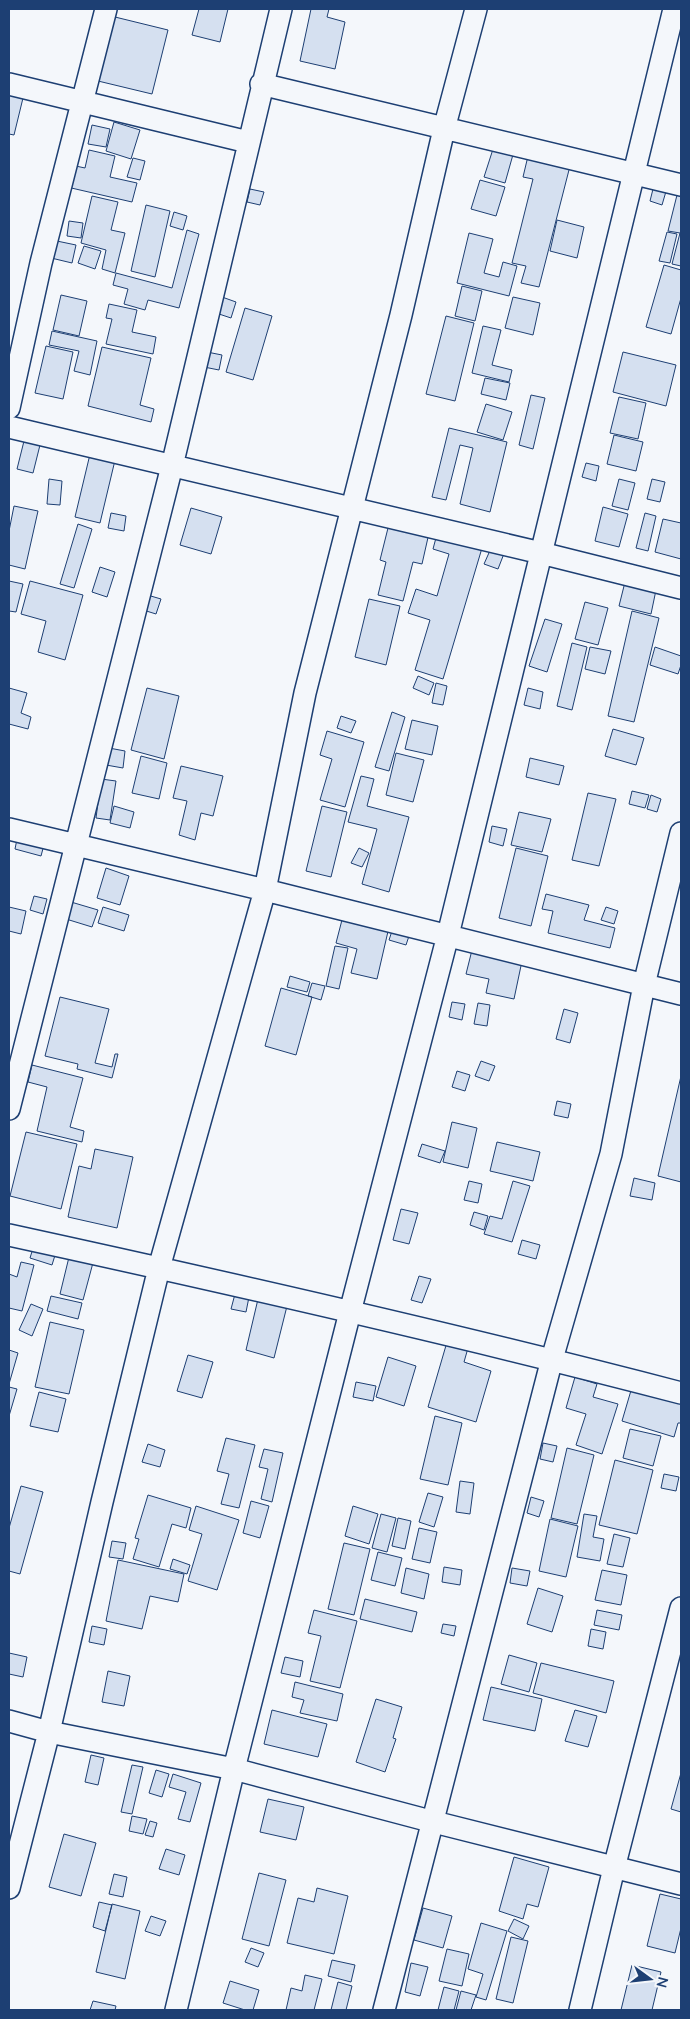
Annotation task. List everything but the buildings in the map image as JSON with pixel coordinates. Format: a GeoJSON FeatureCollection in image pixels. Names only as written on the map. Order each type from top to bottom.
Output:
{"type":"FeatureCollection","features":[{"type":"Feature","properties":{"kind":"street"},"geometry":{"type":"LineString","coordinates":[[9,408],[41,264],[106,9]]}},
{"type":"Feature","properties":{"kind":"street"},"geometry":{"type":"LineString","coordinates":[[9,1109],[172,466],[261,84],[281,9]]}},
{"type":"Feature","properties":{"kind":"street"},"geometry":{"type":"LineString","coordinates":[[9,1888],[49,1732],[102,1502],[160,1268],[264,890],[305,693],[401,315],[444,129],[476,9]]}},
{"type":"Feature","properties":{"kind":"street"},"geometry":{"type":"LineString","coordinates":[[176,2010],[234,1769],[448,935],[674,9]]}},
{"type":"Feature","properties":{"kind":"street"},"geometry":{"type":"LineString","coordinates":[[9,84],[248,142]]}},
{"type":"Feature","properties":{"kind":"street"},"geometry":{"type":"LineString","coordinates":[[261,84],[681,185]]}},
{"type":"Feature","properties":{"kind":"street"},"geometry":{"type":"LineString","coordinates":[[9,427],[681,588]]}},
{"type":"Feature","properties":{"kind":"street"},"geometry":{"type":"LineString","coordinates":[[9,829],[448,935],[681,994]]}},
{"type":"Feature","properties":{"kind":"street"},"geometry":{"type":"LineString","coordinates":[[384,2010],[552,1360],[611,1154],[644,985],[681,833]]}},
{"type":"Feature","properties":{"kind":"street"},"geometry":{"type":"LineString","coordinates":[[9,1235],[350,1312],[681,1393]]}},
{"type":"Feature","properties":{"kind":"street"},"geometry":{"type":"LineString","coordinates":[[580,2010],[614,1868],[681,1608]]}},
{"type":"Feature","properties":{"kind":"street"},"geometry":{"type":"LineString","coordinates":[[9,1721],[49,1732],[234,1769],[681,1884]]}}]}
